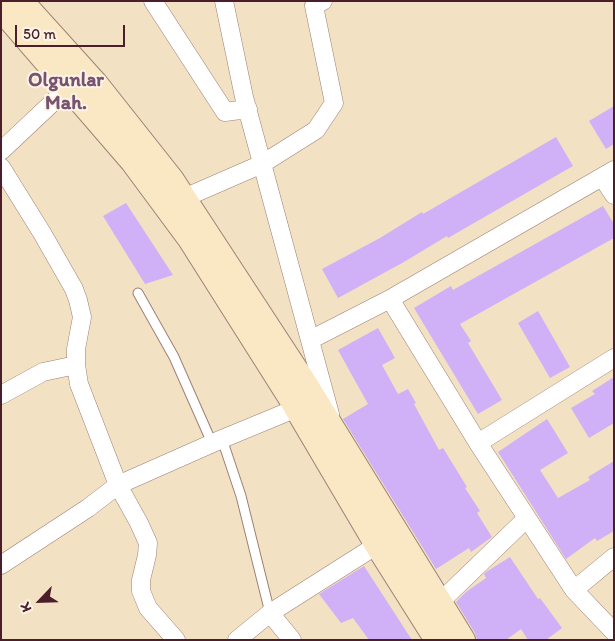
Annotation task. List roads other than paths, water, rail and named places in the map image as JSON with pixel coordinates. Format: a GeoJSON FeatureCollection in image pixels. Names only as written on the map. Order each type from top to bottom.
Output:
{"type":"FeatureCollection","features":[{"type":"Feature","properties":{"kind":"main road"},"geometry":{"type":"LineString","coordinates":[[21,1],[96,84],[172,180],[334,429],[463,640]]}},
{"type":"Feature","properties":{"kind":"main road"},"geometry":{"type":"LineString","coordinates":[[1,10],[133,162],[190,239],[296,408],[377,545],[437,640]]}},
{"type":"Feature","properties":{"kind":"street"},"geometry":{"type":"LineString","coordinates":[[153,1],[225,112],[248,109]]}},
{"type":"Feature","properties":{"kind":"street"},"geometry":{"type":"LineString","coordinates":[[224,1],[262,164],[334,429]]}},
{"type":"Feature","properties":{"kind":"street"},"geometry":{"type":"LineString","coordinates":[[184,198],[262,164],[316,130],[334,103],[314,6],[323,1]]}},
{"type":"Feature","properties":{"kind":"street"},"geometry":{"type":"LineString","coordinates":[[1,151],[69,88]]}},
{"type":"Feature","properties":{"kind":"street"},"geometry":{"type":"LineString","coordinates":[[1,167],[74,289],[82,317],[76,349],[79,384],[118,485],[148,544],[141,580],[141,591],[148,608],[176,640]]}},
{"type":"Feature","properties":{"kind":"street"},"geometry":{"type":"LineString","coordinates":[[310,340],[390,299],[608,174],[614,195]]}},
{"type":"Feature","properties":{"kind":"street"},"geometry":{"type":"LineString","coordinates":[[390,299],[478,443],[574,590],[614,632]]}},
{"type":"Feature","properties":{"kind":"street"},"geometry":{"type":"LineString","coordinates":[[478,443],[614,358]]}},
{"type":"Feature","properties":{"kind":"street"},"geometry":{"type":"LineString","coordinates":[[1,394],[43,372],[76,365]]}},
{"type":"Feature","properties":{"kind":"street"},"geometry":{"type":"LineString","coordinates":[[1,565],[81,513],[118,485],[296,408]]}},
{"type":"Feature","properties":{"kind":"street"},"geometry":{"type":"LineString","coordinates":[[440,602],[527,518]]}},
{"type":"Feature","properties":{"kind":"street"},"geometry":{"type":"LineString","coordinates":[[237,640],[270,613],[377,545]]}},
{"type":"Feature","properties":{"kind":"street"},"geometry":{"type":"LineString","coordinates":[[574,590],[614,557]]}},
{"type":"Feature","properties":{"kind":"street"},"geometry":{"type":"LineString","coordinates":[[270,613],[292,640]]}},
{"type":"Feature","properties":{"kind":"lane"},"geometry":{"type":"LineString","coordinates":[[138,293],[174,356],[217,441],[241,496],[270,613]]}},
{"type":"Feature","properties":{"kind":"district","name":"Olgunlar Mah."},"geometry":{"type":"Point","coordinates":[66,92]}}]}
